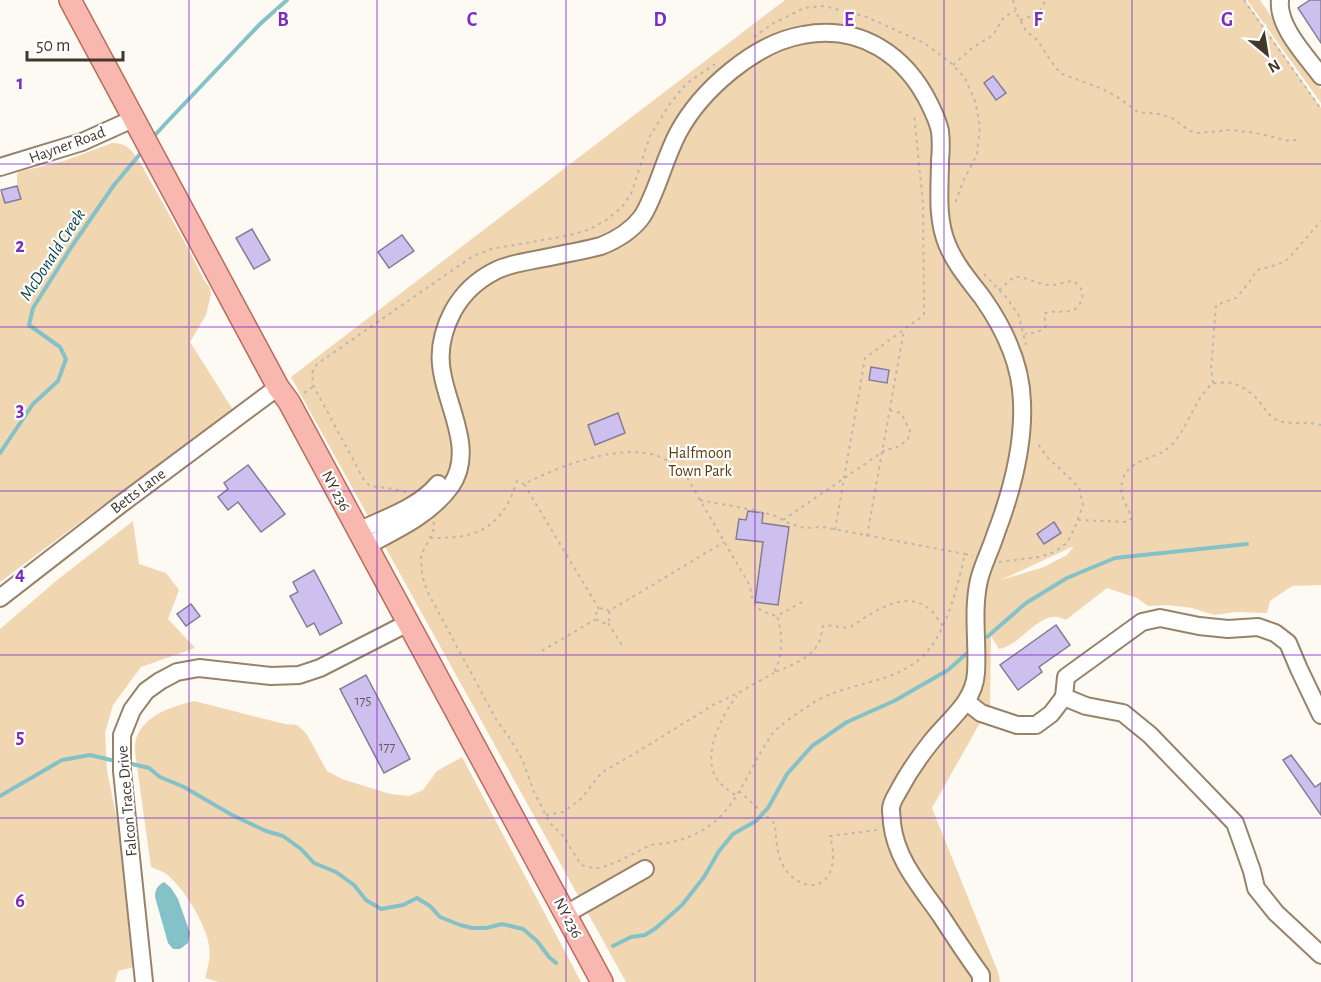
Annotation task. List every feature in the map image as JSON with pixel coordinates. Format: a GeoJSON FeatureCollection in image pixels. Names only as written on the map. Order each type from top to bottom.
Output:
{"type":"FeatureCollection","features":[{"type":"Feature","properties":{"kind":"main road","name":"NY 236"},"geometry":{"type":"LineString","coordinates":[[70,0],[602,982]]}},
{"type":"Feature","properties":{"kind":"street"},"geometry":{"type":"LineString","coordinates":[[1280,0],[1279,6],[1287,30],[1321,76]]}},
{"type":"Feature","properties":{"kind":"street"},"geometry":{"type":"LineString","coordinates":[[362,538],[417,518],[438,501],[452,485],[461,456],[456,422],[442,373],[443,334],[460,298],[478,281],[497,270],[517,263],[601,246],[623,235],[642,217],[680,129],[700,101],[723,78],[761,50],[802,35],[823,33],[845,34],[859,38],[891,54],[916,80],[937,121],[940,132],[941,228],[948,247],[963,274],[981,296],[1006,337],[1019,375],[1022,398],[1022,428],[1017,466],[980,580],[975,612],[976,676],[967,702],[936,736],[909,772],[891,806],[893,833],[906,867],[981,975],[981,982]]}},
{"type":"Feature","properties":{"kind":"street","name":"Hayner Road"},"geometry":{"type":"LineString","coordinates":[[0,167],[82,142],[134,119]]}},
{"type":"Feature","properties":{"kind":"street","name":"Betts Lane"},"geometry":{"type":"LineString","coordinates":[[0,598],[278,387]]}},
{"type":"Feature","properties":{"kind":"street"},"geometry":{"type":"LineString","coordinates":[[967,702],[981,713],[1017,725],[1036,725],[1051,714],[1064,697],[1066,677],[1142,622],[1160,618],[1228,629],[1258,627],[1275,633],[1288,643],[1319,704]]}},
{"type":"Feature","properties":{"kind":"street","name":"Falcon Trace Drive"},"geometry":{"type":"LineString","coordinates":[[144,982],[122,771],[122,735],[132,710],[146,691],[177,672],[199,668],[272,676],[299,675],[320,668],[408,623]]}},
{"type":"Feature","properties":{"kind":"street"},"geometry":{"type":"LineString","coordinates":[[1064,697],[1086,706],[1123,713],[1150,735],[1235,823],[1256,888],[1276,913],[1321,955]]}},
{"type":"Feature","properties":{"kind":"street"},"geometry":{"type":"LineString","coordinates":[[566,914],[645,869]]}},
{"type":"Feature","properties":{"kind":"path"},"geometry":{"type":"LineString","coordinates":[[1013,0],[1026,31],[1037,40],[1062,74],[1100,88],[1138,112],[1172,118],[1190,131],[1198,133],[1230,130],[1290,141],[1300,139]]}},
{"type":"Feature","properties":{"kind":"path"},"geometry":{"type":"LineString","coordinates":[[1020,20],[1038,14],[1046,0]]}},
{"type":"Feature","properties":{"kind":"path"},"geometry":{"type":"LineString","coordinates":[[1244,0],[1321,109]]}},
{"type":"Feature","properties":{"kind":"path"},"geometry":{"type":"LineString","coordinates":[[753,38],[772,24],[804,8],[824,6],[867,17],[924,44],[953,65],[965,78],[975,101],[981,126],[977,154],[963,182],[953,210]]}},
{"type":"Feature","properties":{"kind":"path"},"geometry":{"type":"LineString","coordinates":[[953,65],[972,48],[993,35],[1004,17],[1016,10]]}},
{"type":"Feature","properties":{"kind":"path"},"geometry":{"type":"LineString","coordinates":[[410,493],[370,486],[364,480],[314,386],[312,373],[317,364],[473,256],[491,249],[588,230],[622,207],[631,194],[650,136],[669,105],[686,84],[715,64]]}},
{"type":"Feature","properties":{"kind":"path"},"geometry":{"type":"LineString","coordinates":[[835,530],[865,358],[924,315],[923,204],[914,114]]}},
{"type":"Feature","properties":{"kind":"path"},"geometry":{"type":"LineString","coordinates":[[1213,383],[1210,370],[1216,305],[1236,298],[1257,270],[1288,259],[1321,221]]}},
{"type":"Feature","properties":{"kind":"path"},"geometry":{"type":"LineString","coordinates":[[981,271],[1007,298],[1019,316],[1027,349]]}},
{"type":"Feature","properties":{"kind":"path"},"geometry":{"type":"LineString","coordinates":[[999,290],[1014,277],[1020,276],[1044,285],[1054,286],[1073,281],[1080,285],[1082,299],[1077,307],[1060,313],[1049,311],[1044,314],[1046,326],[1043,329],[1024,334]]}},
{"type":"Feature","properties":{"kind":"path"},"geometry":{"type":"LineString","coordinates":[[867,536],[904,330]]}},
{"type":"Feature","properties":{"kind":"path"},"geometry":{"type":"LineString","coordinates":[[1078,520],[1128,522],[1131,519],[1130,510],[1122,497],[1123,478],[1128,470],[1164,451],[1178,438],[1202,394],[1213,383],[1231,383],[1251,393],[1267,412],[1282,422],[1311,422],[1321,425]]}},
{"type":"Feature","properties":{"kind":"path"},"geometry":{"type":"LineString","coordinates":[[297,397],[314,386]]}},
{"type":"Feature","properties":{"kind":"path"},"geometry":{"type":"LineString","coordinates":[[783,520],[887,449],[894,449],[908,440],[910,431],[901,413],[889,410]]}},
{"type":"Feature","properties":{"kind":"path"},"geometry":{"type":"LineString","coordinates":[[700,500],[753,510],[804,528],[823,527],[999,562],[1040,557],[1054,552],[1067,543],[1083,505],[1079,486],[1047,457],[1034,438]]}},
{"type":"Feature","properties":{"kind":"path"},"geometry":{"type":"LineString","coordinates":[[524,484],[577,462],[599,456],[629,451],[658,456],[674,464],[685,474],[750,586],[755,607],[777,616],[802,602]]}},
{"type":"Feature","properties":{"kind":"path"},"geometry":{"type":"LineString","coordinates":[[430,538],[458,538],[475,534],[495,521],[509,502],[516,481],[524,484],[599,609]]}},
{"type":"Feature","properties":{"kind":"path"},"geometry":{"type":"LineString","coordinates":[[430,516],[435,526],[421,555],[422,575],[427,591],[497,720],[522,759],[534,792],[550,823],[564,837],[581,866],[595,868],[611,864],[653,844],[672,842],[697,834],[710,826],[725,813],[774,732],[815,702],[839,690],[897,674],[912,665],[924,654],[943,627],[965,554]]}},
{"type":"Feature","properties":{"kind":"path"},"geometry":{"type":"LineString","coordinates":[[609,611],[724,542]]}},
{"type":"Feature","properties":{"kind":"path"},"geometry":{"type":"LineString","coordinates":[[546,815],[563,812],[581,799],[601,773],[713,705],[812,652],[822,637],[823,626],[850,627],[891,603],[917,602],[929,608],[943,627]]}},
{"type":"Feature","properties":{"kind":"path"},"geometry":{"type":"LineString","coordinates":[[599,609],[604,608],[609,611]]}},
{"type":"Feature","properties":{"kind":"path"},"geometry":{"type":"LineString","coordinates":[[596,619],[599,609]]}},
{"type":"Feature","properties":{"kind":"path"},"geometry":{"type":"LineString","coordinates":[[609,611],[608,622],[622,647]]}},
{"type":"Feature","properties":{"kind":"path"},"geometry":{"type":"LineString","coordinates":[[774,673],[782,643],[777,616]]}},
{"type":"Feature","properties":{"kind":"path"},"geometry":{"type":"LineString","coordinates":[[596,619],[601,623],[608,622]]}},
{"type":"Feature","properties":{"kind":"path"},"geometry":{"type":"LineString","coordinates":[[542,651],[596,619]]}},
{"type":"Feature","properties":{"kind":"path"},"geometry":{"type":"LineString","coordinates":[[736,796],[716,777],[712,766],[712,751],[719,725],[738,693]]}},
{"type":"Feature","properties":{"kind":"path"},"geometry":{"type":"LineString","coordinates":[[739,791],[775,824],[777,847],[785,868],[794,879],[804,885],[814,885],[828,875],[833,853],[830,836],[893,828]]}},
{"type":"Feature","properties":{"kind":"green space","name":"Halfmoon Town Park"},"geometry":{"type":"Polygon","coordinates":[[[785,0],[1245,0],[1321,108],[1321,585],[1292,586],[1270,601],[1267,613],[1236,612],[1214,615],[1192,608],[1168,605],[1148,606],[1137,598],[1107,588],[1066,620],[1050,617],[1043,620],[1006,647],[999,649],[991,636],[990,705],[932,808],[1000,982],[626,982],[291,377],[785,0]],[[1074,546],[1001,580],[1044,567],[1067,555],[1074,546]]]}},
{"type":"Feature","properties":{"kind":"green space"},"geometry":{"type":"Polygon","coordinates":[[[1247,0],[1260,0],[1321,89],[1321,103],[1247,0]]]}},
{"type":"Feature","properties":{"kind":"green space"},"geometry":{"type":"Polygon","coordinates":[[[112,143],[127,147],[138,159],[210,288],[211,294],[206,315],[190,342],[233,410],[0,582],[1,190],[5,203],[20,199],[17,183],[18,172],[64,161],[112,143]]]}},
{"type":"Feature","properties":{"kind":"green space"},"geometry":{"type":"Polygon","coordinates":[[[133,521],[139,564],[166,573],[179,590],[168,619],[195,648],[141,667],[113,705],[105,733],[107,770],[121,841],[132,929],[134,967],[118,971],[115,982],[0,982],[0,629],[56,581],[133,521]]]}},
{"type":"Feature","properties":{"kind":"green space"},"geometry":{"type":"Polygon","coordinates":[[[194,701],[297,725],[306,733],[327,771],[342,779],[390,794],[409,796],[423,790],[437,771],[462,757],[581,982],[219,982],[205,978],[210,950],[204,927],[186,896],[172,879],[151,867],[135,752],[137,736],[148,721],[170,709],[194,701]]]}},
{"type":"Feature","properties":{"kind":"water"},"geometry":{"type":"Polygon","coordinates":[[[164,882],[178,899],[190,933],[188,943],[180,949],[173,949],[168,943],[155,897],[157,888],[164,882]]]}},
{"type":"Feature","properties":{"kind":"building"},"geometry":{"type":"Polygon","coordinates":[[[1310,0],[1321,0],[1321,43],[1298,8],[1310,0]]]}},
{"type":"Feature","properties":{"kind":"building"},"geometry":{"type":"Polygon","coordinates":[[[993,76],[1006,93],[996,100],[984,83],[993,76]]]}},
{"type":"Feature","properties":{"kind":"building"},"geometry":{"type":"Polygon","coordinates":[[[17,186],[21,199],[5,203],[1,190],[17,186]]]}},
{"type":"Feature","properties":{"kind":"building"},"geometry":{"type":"Polygon","coordinates":[[[252,229],[270,260],[254,269],[236,238],[252,229]]]}},
{"type":"Feature","properties":{"kind":"building"},"geometry":{"type":"Polygon","coordinates":[[[402,235],[414,251],[389,268],[378,252],[402,235]]]}},
{"type":"Feature","properties":{"kind":"building"},"geometry":{"type":"Polygon","coordinates":[[[871,367],[889,370],[887,383],[869,380],[871,367]]]}},
{"type":"Feature","properties":{"kind":"building"},"geometry":{"type":"Polygon","coordinates":[[[618,413],[625,433],[595,445],[588,425],[618,413]]]}},
{"type":"Feature","properties":{"kind":"building"},"geometry":{"type":"Polygon","coordinates":[[[248,465],[285,514],[261,532],[238,502],[228,510],[218,497],[228,489],[224,483],[248,465]]]}},
{"type":"Feature","properties":{"kind":"building"},"geometry":{"type":"Polygon","coordinates":[[[748,511],[763,513],[762,523],[789,527],[778,605],[755,602],[763,542],[736,539],[739,519],[746,520],[748,511]]]}},
{"type":"Feature","properties":{"kind":"building"},"geometry":{"type":"Polygon","coordinates":[[[1054,522],[1061,533],[1044,544],[1037,534],[1054,522]]]}},
{"type":"Feature","properties":{"kind":"building"},"geometry":{"type":"Polygon","coordinates":[[[314,570],[342,623],[320,635],[314,623],[307,627],[290,596],[298,592],[293,582],[314,570]]]}},
{"type":"Feature","properties":{"kind":"building"},"geometry":{"type":"Polygon","coordinates":[[[191,604],[200,616],[186,626],[177,614],[191,604]]]}},
{"type":"Feature","properties":{"kind":"building"},"geometry":{"type":"Polygon","coordinates":[[[1056,625],[1070,645],[1039,667],[1042,672],[1018,690],[1000,665],[1056,625]]]}},
{"type":"Feature","properties":{"kind":"building"},"geometry":{"type":"Polygon","coordinates":[[[366,675],[410,759],[384,773],[340,689],[366,675]]]}},
{"type":"Feature","properties":{"kind":"building"},"geometry":{"type":"Polygon","coordinates":[[[1291,755],[1315,787],[1321,783],[1321,815],[1283,760],[1291,755]]]}},
{"type":"Feature","properties":{"kind":"waterway","name":"McDonald Creek"},"geometry":{"type":"LineString","coordinates":[[155,135],[260,24],[287,0]]}},
{"type":"Feature","properties":{"kind":"waterway","name":"McDonald Creek"},"geometry":{"type":"LineString","coordinates":[[0,453],[33,404],[58,381],[66,359],[60,347],[29,325],[33,308],[114,185],[140,154]]}},
{"type":"Feature","properties":{"kind":"waterway"},"geometry":{"type":"LineString","coordinates":[[987,637],[1026,603],[1067,578],[1115,558],[1247,544]]}},
{"type":"Feature","properties":{"kind":"waterway"},"geometry":{"type":"LineString","coordinates":[[613,946],[631,937],[645,935],[682,905],[704,877],[719,851],[733,834],[756,821],[768,808],[787,774],[812,746],[847,722],[894,701],[948,670],[966,654]]}},
{"type":"Feature","properties":{"kind":"waterway"},"geometry":{"type":"LineString","coordinates":[[0,796],[62,760],[90,755],[111,760]]}},
{"type":"Feature","properties":{"kind":"waterway"},"geometry":{"type":"LineString","coordinates":[[132,764],[149,768],[160,777],[184,787],[232,815],[266,831],[283,836],[301,849],[314,863],[336,872],[354,885],[366,900],[381,909],[403,905],[417,898],[430,906],[440,917],[460,925],[486,928],[502,924],[523,929],[556,963]]}}]}
